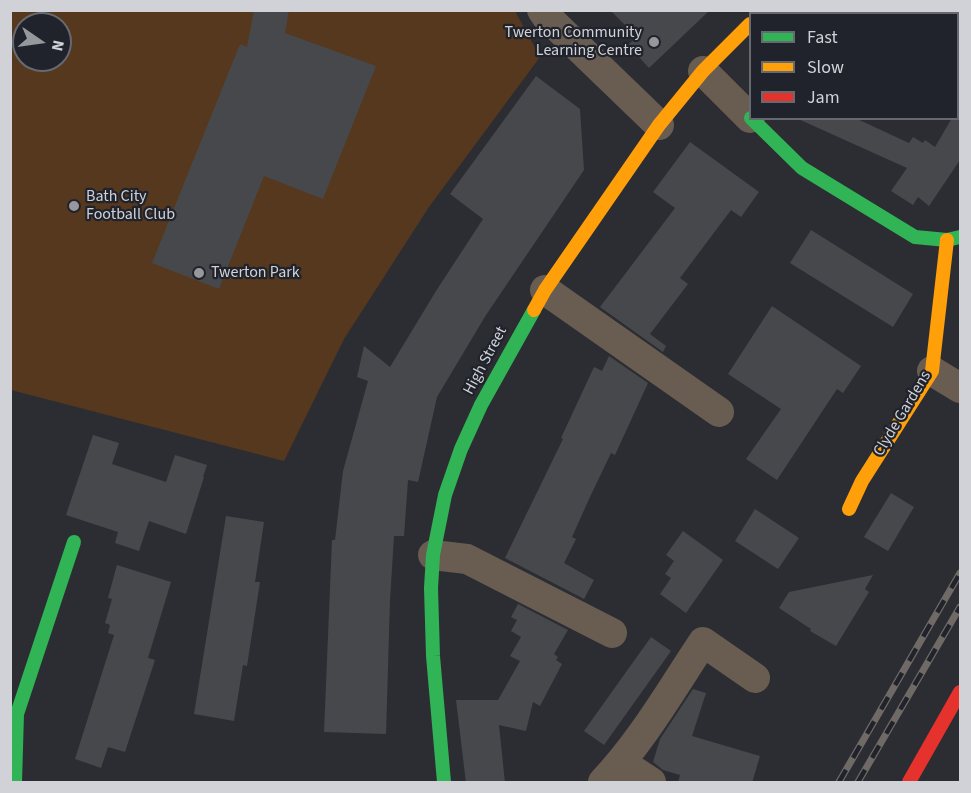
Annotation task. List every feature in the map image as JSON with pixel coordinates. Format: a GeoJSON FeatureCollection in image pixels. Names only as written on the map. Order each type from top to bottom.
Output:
{"type":"FeatureCollection","features":[{"type":"Feature","properties":{"kind":"main road","name":"High Street"},"geometry":{"type":"LineString","coordinates":[[444,783],[433,656],[431,588],[433,555],[445,495],[461,449],[481,405],[545,290],[659,125],[703,71],[749,25]]}},
{"type":"Feature","properties":{"kind":"main road","name":"Clyde Gardens"},"geometry":{"type":"LineString","coordinates":[[753,120],[802,168],[915,237],[954,238],[932,371],[862,481],[849,510]]}},
{"type":"Feature","properties":{"kind":"main road"},"geometry":{"type":"LineString","coordinates":[[15,783],[17,714],[75,542]]}},
{"type":"Feature","properties":{"kind":"main road"},"geometry":{"type":"LineString","coordinates":[[909,783],[960,692]]}},
{"type":"Feature","properties":{"kind":"street"},"geometry":{"type":"LineString","coordinates":[[543,10],[546,16],[659,125]]}},
{"type":"Feature","properties":{"kind":"street","name":"Clyde Gardens"},"geometry":{"type":"LineString","coordinates":[[703,71],[749,116]]}},
{"type":"Feature","properties":{"kind":"street"},"geometry":{"type":"LineString","coordinates":[[545,290],[719,412]]}},
{"type":"Feature","properties":{"kind":"street"},"geometry":{"type":"LineString","coordinates":[[932,371],[960,388]]}},
{"type":"Feature","properties":{"kind":"street"},"geometry":{"type":"LineString","coordinates":[[433,555],[467,559],[612,633]]}},
{"type":"Feature","properties":{"kind":"street"},"geometry":{"type":"LineString","coordinates":[[651,783],[612,773],[641,737],[703,642],[755,678]]}},
{"type":"Feature","properties":{"kind":"shaded area","name":"Twerton Park"},"geometry":{"type":"Polygon","coordinates":[[[10,11],[515,11],[540,57],[429,207],[344,339],[284,461],[11,390],[10,11]]]}},
{"type":"Feature","properties":{"kind":"building"},"geometry":{"type":"Polygon","coordinates":[[[254,10],[289,10],[285,33],[376,66],[323,199],[264,176],[219,289],[152,263],[240,44],[247,47],[254,10]]]}},
{"type":"Feature","properties":{"kind":"building","name":"Twerton Community Learning Centre"},"geometry":{"type":"Polygon","coordinates":[[[610,10],[710,10],[649,68],[628,45],[637,37],[610,10]]]}},
{"type":"Feature","properties":{"kind":"building"},"geometry":{"type":"Polygon","coordinates":[[[536,76],[580,109],[584,170],[486,315],[437,397],[418,482],[408,480],[404,536],[394,536],[386,734],[324,732],[332,540],[335,540],[343,471],[368,381],[357,377],[364,346],[390,367],[483,219],[450,194],[536,76]]]}},
{"type":"Feature","properties":{"kind":"building"},"geometry":{"type":"Polygon","coordinates":[[[959,107],[960,160],[929,206],[918,197],[913,205],[891,191],[907,168],[800,120],[859,120],[909,143],[913,137],[923,143],[925,140],[935,147],[951,120],[959,120],[959,107]]]}},
{"type":"Feature","properties":{"kind":"building"},"geometry":{"type":"Polygon","coordinates":[[[690,142],[759,192],[741,217],[731,210],[680,278],[688,284],[650,334],[666,346],[663,352],[600,307],[675,208],[653,192],[690,142]]]}},
{"type":"Feature","properties":{"kind":"building"},"geometry":{"type":"Polygon","coordinates":[[[811,230],[913,294],[893,327],[790,263],[811,230]]]}},
{"type":"Feature","properties":{"kind":"building"},"geometry":{"type":"Polygon","coordinates":[[[772,306],[861,366],[843,393],[837,389],[777,480],[746,459],[781,409],[728,374],[772,306]]]}},
{"type":"Feature","properties":{"kind":"building"},"geometry":{"type":"Polygon","coordinates":[[[609,356],[648,383],[615,455],[611,453],[590,497],[572,537],[576,539],[564,563],[594,580],[584,599],[505,558],[563,439],[561,438],[594,367],[602,371],[609,356]]]}},
{"type":"Feature","properties":{"kind":"building"},"geometry":{"type":"Polygon","coordinates":[[[93,435],[119,443],[112,464],[166,482],[175,455],[207,465],[186,534],[149,521],[139,551],[115,543],[118,532],[66,515],[93,435]]]}},
{"type":"Feature","properties":{"kind":"building"},"geometry":{"type":"Polygon","coordinates":[[[891,493],[914,507],[888,551],[864,537],[891,493]]]}},
{"type":"Feature","properties":{"kind":"building"},"geometry":{"type":"Polygon","coordinates":[[[755,509],[799,538],[778,569],[735,541],[755,509]]]}},
{"type":"Feature","properties":{"kind":"building"},"geometry":{"type":"Polygon","coordinates":[[[226,516],[264,522],[255,582],[260,582],[247,666],[243,665],[234,721],[194,714],[226,516]]]}},
{"type":"Feature","properties":{"kind":"building"},"geometry":{"type":"Polygon","coordinates":[[[683,531],[723,560],[686,613],[660,594],[671,578],[665,574],[674,561],[666,555],[683,531]]]}},
{"type":"Feature","properties":{"kind":"building"},"geometry":{"type":"Polygon","coordinates":[[[117,565],[171,582],[148,658],[155,660],[125,752],[108,747],[101,768],[75,759],[114,635],[108,633],[110,625],[105,623],[112,599],[108,598],[117,565]]]}},
{"type":"Feature","properties":{"kind":"building"},"geometry":{"type":"Polygon","coordinates":[[[873,575],[865,589],[869,592],[836,646],[810,631],[811,629],[779,608],[789,592],[873,575]]]}},
{"type":"Feature","properties":{"kind":"building"},"geometry":{"type":"Polygon","coordinates":[[[518,604],[568,630],[554,654],[558,657],[556,660],[562,664],[540,706],[533,702],[526,731],[499,725],[505,783],[466,783],[456,700],[498,700],[520,661],[510,656],[521,637],[511,631],[517,620],[511,617],[518,604]]]}},
{"type":"Feature","properties":{"kind":"building"},"geometry":{"type":"Polygon","coordinates":[[[651,637],[671,651],[604,745],[584,731],[651,637]]]}},
{"type":"Feature","properties":{"kind":"building"},"geometry":{"type":"Polygon","coordinates":[[[693,689],[706,693],[692,736],[760,756],[752,783],[678,783],[680,775],[663,770],[653,762],[660,739],[693,689]]]}},
{"type":"Feature","properties":{"kind":"railway"},"geometry":{"type":"LineString","coordinates":[[839,782],[960,573]]}},
{"type":"Feature","properties":{"kind":"railway"},"geometry":{"type":"LineString","coordinates":[[858,782],[960,607]]}},
{"type":"Feature","properties":{"kind":"traffic: fast"},"geometry":{"type":"LineString","coordinates":[[753,120],[802,168],[915,237],[947,240],[960,237]]}},
{"type":"Feature","properties":{"kind":"traffic: fast"},"geometry":{"type":"LineString","coordinates":[[444,782],[433,656],[431,588],[433,555],[445,495],[461,449],[481,405],[534,310]]}},
{"type":"Feature","properties":{"kind":"traffic: fast"},"geometry":{"type":"LineString","coordinates":[[15,782],[17,714],[74,542]]}},
{"type":"Feature","properties":{"kind":"traffic: slow"},"geometry":{"type":"LineString","coordinates":[[534,310],[545,290],[659,125],[703,71],[749,25]]}},
{"type":"Feature","properties":{"kind":"traffic: slow"},"geometry":{"type":"LineString","coordinates":[[849,509],[862,481],[932,371],[947,240]]}},
{"type":"Feature","properties":{"kind":"traffic: jam"},"geometry":{"type":"LineString","coordinates":[[909,782],[960,692]]}},
{"type":"Feature","properties":{"kind":"place","name":"Twerton Community Learning Centre"},"geometry":{"type":"Point","coordinates":[654,42]}},
{"type":"Feature","properties":{"kind":"place","name":"Bath City Football Club"},"geometry":{"type":"Point","coordinates":[74,206]}},
{"type":"Feature","properties":{"kind":"place","name":"Twerton Park"},"geometry":{"type":"Point","coordinates":[199,273]}}]}
